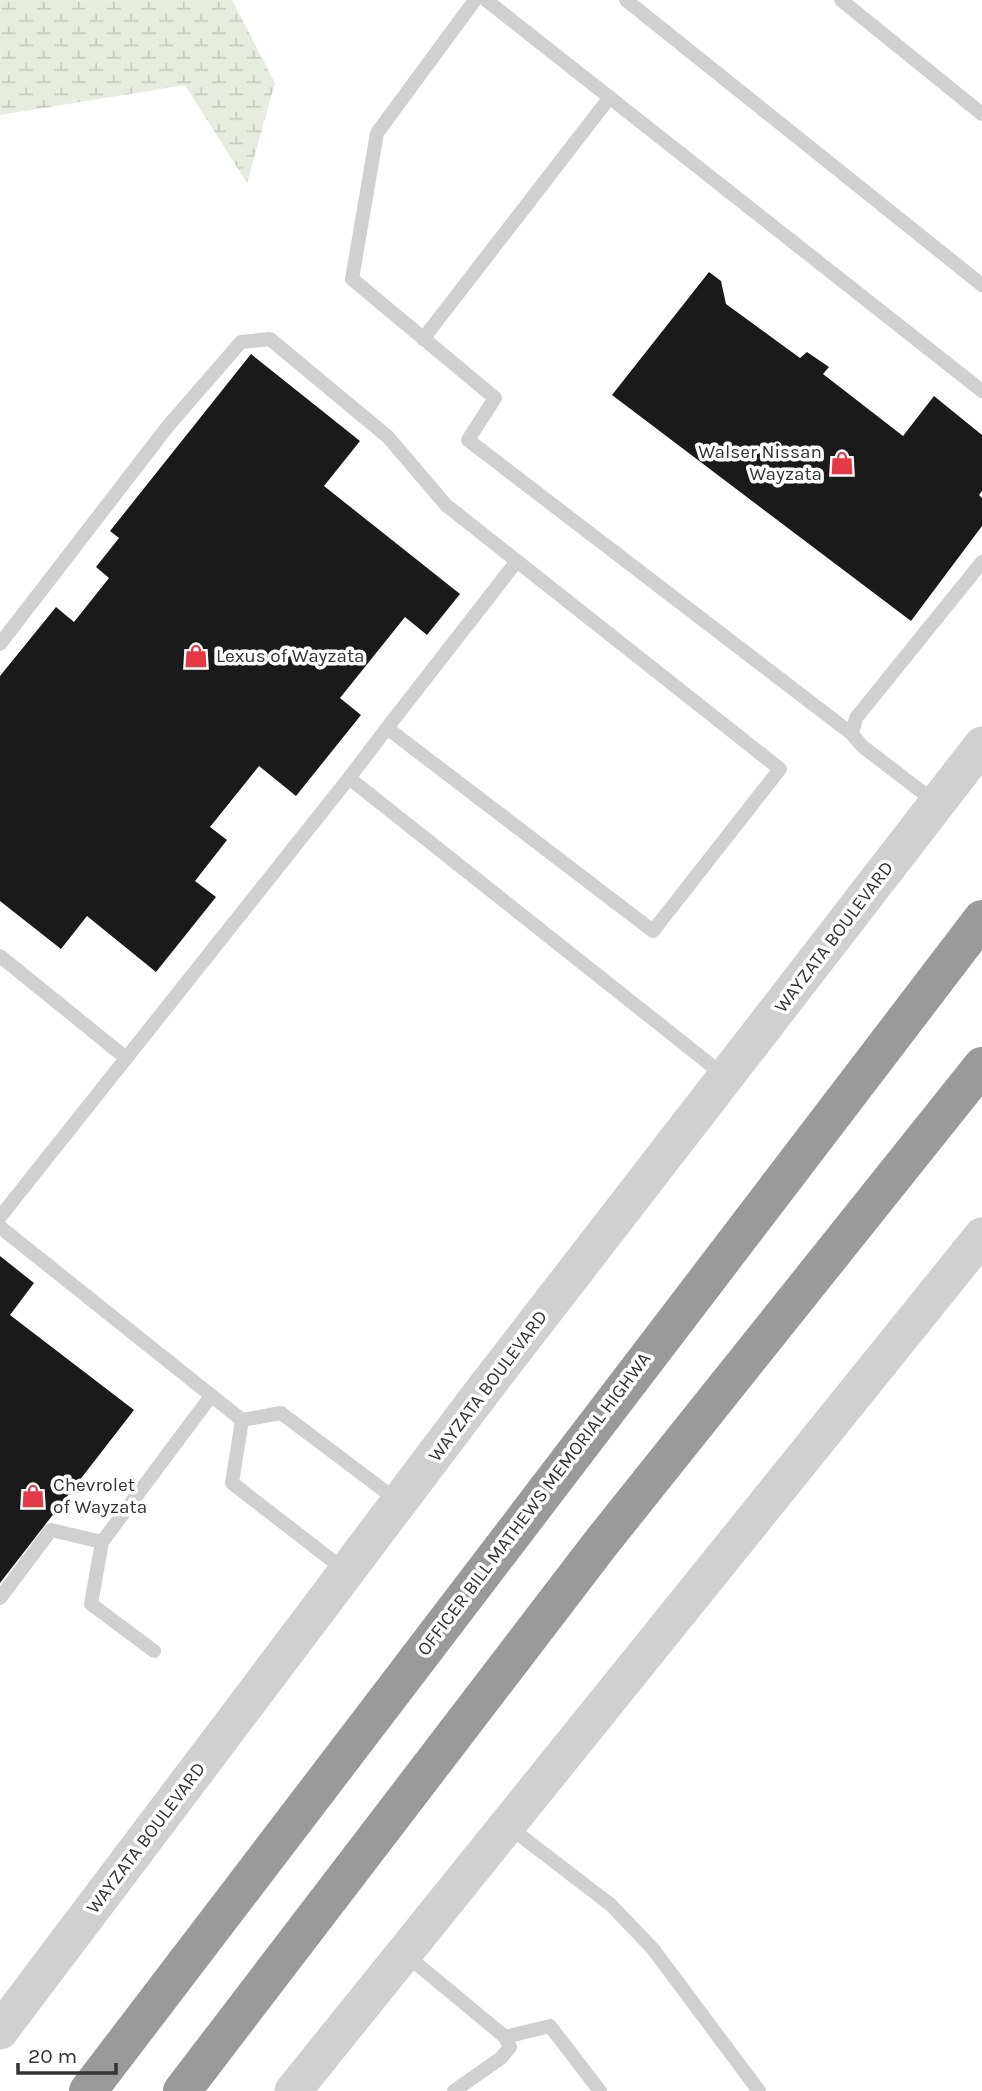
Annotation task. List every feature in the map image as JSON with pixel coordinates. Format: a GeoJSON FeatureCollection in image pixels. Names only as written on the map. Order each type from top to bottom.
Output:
{"type":"FeatureCollection","features":[{"type":"Feature","properties":{"kind":"highway","name":"OFFICER BILL MATHEWS MEMORIAL HIGHWA"},"geometry":{"type":"LineString","coordinates":[[88,2091],[982,919]]}},
{"type":"Feature","properties":{"kind":"highway"},"geometry":{"type":"LineString","coordinates":[[182,2091],[601,1543],[982,1066]]}},
{"type":"Feature","properties":{"kind":"street","name":"WAYZATA BOULEVARD"},"geometry":{"type":"LineString","coordinates":[[0,2031],[400,1502],[982,745]]}},
{"type":"Feature","properties":{"kind":"street"},"geometry":{"type":"LineString","coordinates":[[297,2090],[403,1952],[982,1236]]}},
{"type":"Feature","properties":{"kind":"lane"},"geometry":{"type":"LineString","coordinates":[[475,0],[377,133],[352,279],[495,398],[468,440],[852,734],[862,746],[936,803]]}},
{"type":"Feature","properties":{"kind":"lane"},"geometry":{"type":"LineString","coordinates":[[486,0],[982,391]]}},
{"type":"Feature","properties":{"kind":"lane"},"geometry":{"type":"LineString","coordinates":[[626,0],[982,285]]}},
{"type":"Feature","properties":{"kind":"lane"},"geometry":{"type":"LineString","coordinates":[[841,0],[982,114]]}},
{"type":"Feature","properties":{"kind":"lane"},"geometry":{"type":"LineString","coordinates":[[423,338],[610,97]]}},
{"type":"Feature","properties":{"kind":"lane"},"geometry":{"type":"LineString","coordinates":[[0,645],[167,426],[241,342],[270,339],[388,437],[446,505],[780,769],[653,931],[387,728]]}},
{"type":"Feature","properties":{"kind":"lane"},"geometry":{"type":"LineString","coordinates":[[0,1217],[349,778],[517,561]]}},
{"type":"Feature","properties":{"kind":"lane"},"geometry":{"type":"LineString","coordinates":[[852,734],[856,718],[982,562]]}},
{"type":"Feature","properties":{"kind":"lane"},"geometry":{"type":"LineString","coordinates":[[349,778],[727,1078]]}},
{"type":"Feature","properties":{"kind":"lane"},"geometry":{"type":"LineString","coordinates":[[0,956],[126,1058]]}},
{"type":"Feature","properties":{"kind":"lane"},"geometry":{"type":"LineString","coordinates":[[0,1227],[242,1420],[281,1413],[400,1502]]}},
{"type":"Feature","properties":{"kind":"lane"},"geometry":{"type":"LineString","coordinates":[[154,1651],[91,1604],[102,1542],[211,1396]]}},
{"type":"Feature","properties":{"kind":"lane"},"geometry":{"type":"LineString","coordinates":[[242,1420],[232,1483],[347,1572]]}},
{"type":"Feature","properties":{"kind":"lane"},"geometry":{"type":"LineString","coordinates":[[0,1598],[51,1530],[102,1542]]}},
{"type":"Feature","properties":{"kind":"lane"},"geometry":{"type":"LineString","coordinates":[[507,1825],[611,1905],[636,1931],[759,2091]]}},
{"type":"Feature","properties":{"kind":"lane"},"geometry":{"type":"LineString","coordinates":[[403,1952],[505,2037],[510,2047],[501,2058],[454,2091]]}},
{"type":"Feature","properties":{"kind":"lane"},"geometry":{"type":"LineString","coordinates":[[505,2037],[550,2026],[600,2091]]}},
{"type":"Feature","properties":{"kind":"green space"},"geometry":{"type":"Polygon","coordinates":[[[0,0],[232,0],[275,83],[247,183],[185,85],[0,115],[0,0]]]}},
{"type":"Feature","properties":{"kind":"building","name":"Walser Nissan Wayzata"},"geometry":{"type":"Polygon","coordinates":[[[709,272],[721,281],[726,304],[800,358],[807,352],[829,367],[823,374],[903,436],[934,396],[982,435],[982,491],[979,495],[982,498],[982,526],[911,621],[612,395],[709,272]]]}},
{"type":"Feature","properties":{"kind":"building","name":"Lexus of Wayzata"},"geometry":{"type":"Polygon","coordinates":[[[251,354],[360,441],[324,486],[460,594],[427,635],[405,617],[340,698],[361,715],[296,796],[259,766],[210,827],[227,840],[195,881],[216,897],[156,972],[87,916],[61,949],[0,901],[0,676],[56,607],[74,622],[109,578],[96,567],[119,538],[110,531],[251,354]]]}},
{"type":"Feature","properties":{"kind":"building","name":"Chevrolet of Wayzata"},"geometry":{"type":"Polygon","coordinates":[[[0,1256],[34,1283],[10,1315],[134,1410],[0,1583],[0,1256]]]}},
{"type":"Feature","properties":{"kind":"place","name":"Walser Nissan Wayzata"},"geometry":{"type":"Point","coordinates":[842,463]}},
{"type":"Feature","properties":{"kind":"place","name":"Lexus of Wayzata"},"geometry":{"type":"Point","coordinates":[196,656]}},
{"type":"Feature","properties":{"kind":"place","name":"Chevrolet of Wayzata"},"geometry":{"type":"Point","coordinates":[33,1496]}}]}
